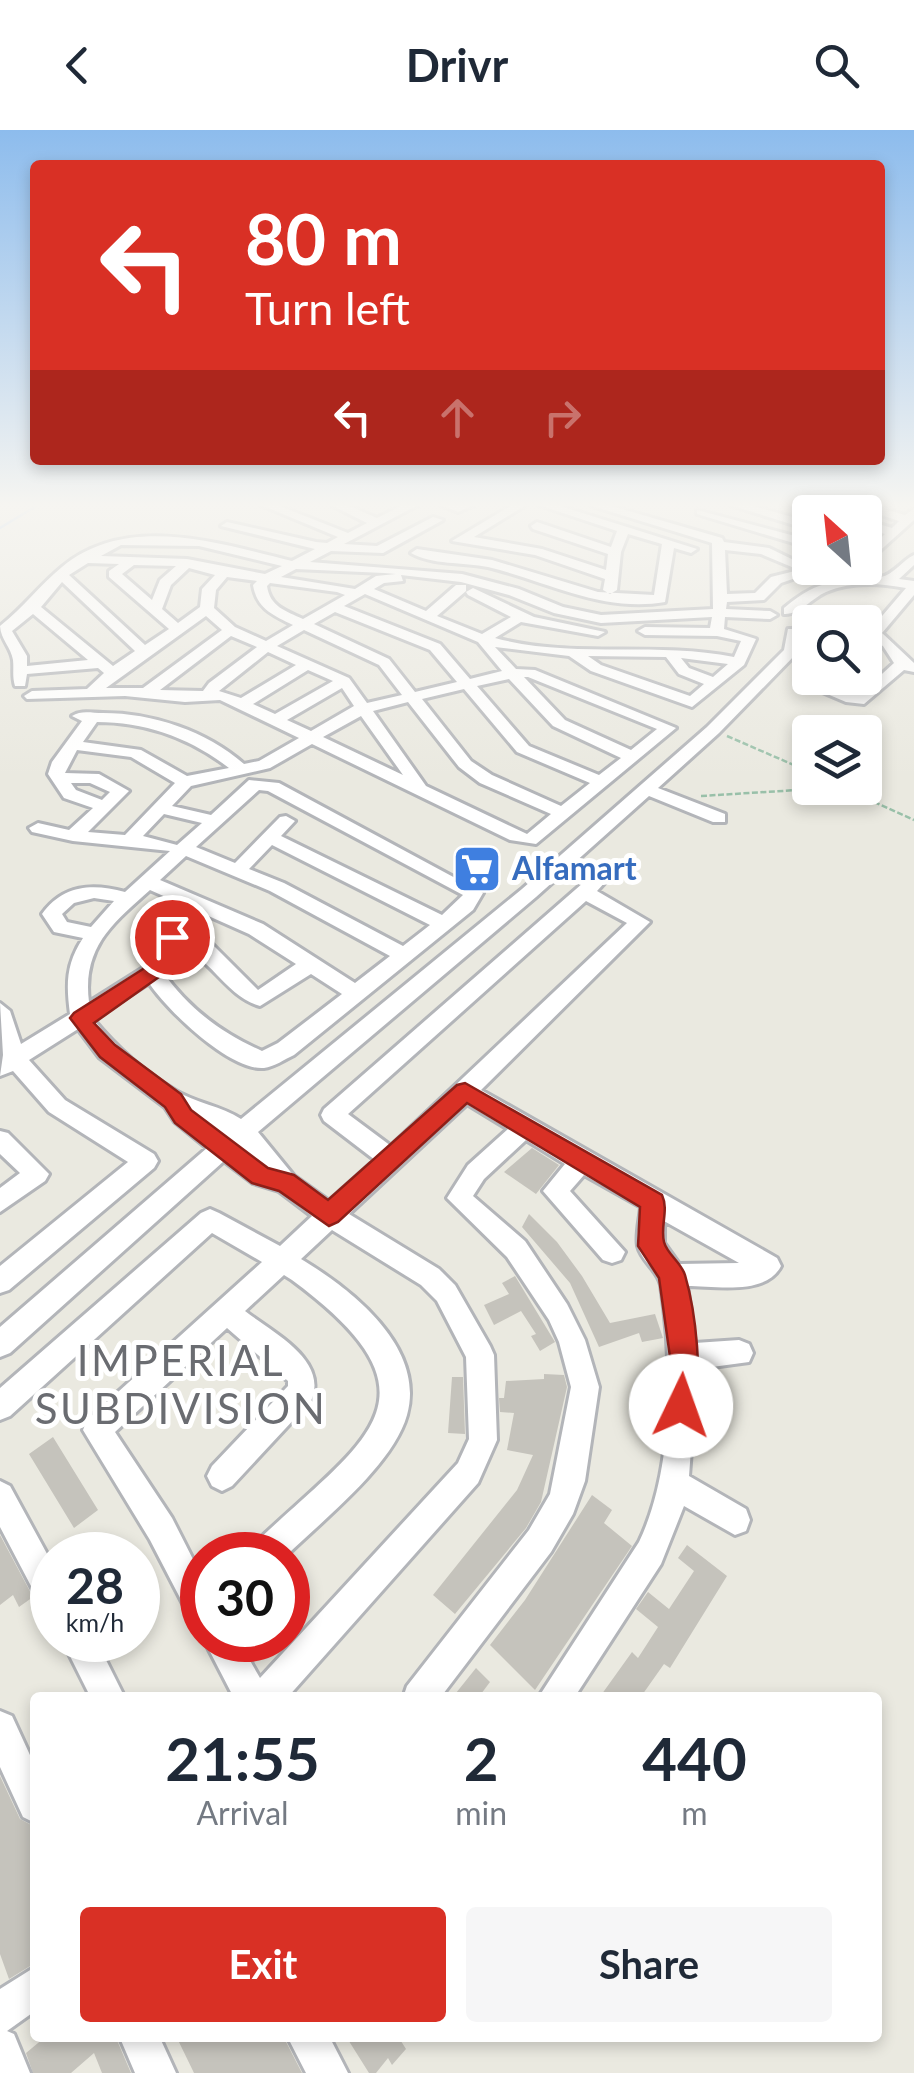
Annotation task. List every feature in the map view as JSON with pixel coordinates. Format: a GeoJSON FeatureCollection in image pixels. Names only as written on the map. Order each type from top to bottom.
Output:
{"type":"FeatureCollection","features":[{"type":"Feature","properties":{"kind":"street"},"geometry":{"type":"LineString","coordinates":[[23,683],[20,656],[4,630],[45,596]]}},
{"type":"Feature","properties":{"kind":"street"},"geometry":{"type":"LineString","coordinates":[[84,596],[144,652]]}},
{"type":"Feature","properties":{"kind":"street"},"geometry":{"type":"LineString","coordinates":[[137,596],[176,628]]}},
{"type":"Feature","properties":{"kind":"street"},"geometry":{"type":"LineString","coordinates":[[154,611],[160,596]]}},
{"type":"Feature","properties":{"kind":"street"},"geometry":{"type":"LineString","coordinates":[[207,609],[208,596]]}},
{"type":"Feature","properties":{"kind":"street"},"geometry":{"type":"LineString","coordinates":[[261,596],[265,604],[302,624],[384,662],[445,743],[466,764],[486,779],[560,812]]}},
{"type":"Feature","properties":{"kind":"street"},"geometry":{"type":"LineString","coordinates":[[209,694],[268,645],[354,596]]}},
{"type":"Feature","properties":{"kind":"street"},"geometry":{"type":"LineString","coordinates":[[371,596],[521,648],[575,654],[671,654],[739,662]]}},
{"type":"Feature","properties":{"kind":"street"},"geometry":{"type":"LineString","coordinates":[[430,615],[452,596]]}},
{"type":"Feature","properties":{"kind":"street"},"geometry":{"type":"LineString","coordinates":[[482,596],[520,618],[549,626],[589,631],[716,632],[750,639],[739,662],[697,700],[682,701],[596,668],[575,654]]}},
{"type":"Feature","properties":{"kind":"street"},"geometry":{"type":"LineString","coordinates":[[523,596],[559,610],[601,619],[716,614],[770,616],[773,626],[792,622]]}},
{"type":"Feature","properties":{"kind":"street"},"geometry":{"type":"LineString","coordinates":[[591,596],[608,601],[660,599],[660,596]]}},
{"type":"Feature","properties":{"kind":"street"},"geometry":{"type":"LineString","coordinates":[[601,619],[609,596]]}},
{"type":"Feature","properties":{"kind":"street"},"geometry":{"type":"LineString","coordinates":[[716,632],[721,598],[760,596]]}},
{"type":"Feature","properties":{"kind":"street"},"geometry":{"type":"LineString","coordinates":[[882,621],[906,596]]}},
{"type":"Feature","properties":{"kind":"street"},"geometry":{"type":"LineString","coordinates":[[33,607],[107,668]]}},
{"type":"Feature","properties":{"kind":"street"},"geometry":{"type":"LineString","coordinates":[[334,607],[435,647],[523,748],[601,782]]}},
{"type":"Feature","properties":{"kind":"street"},"geometry":{"type":"LineString","coordinates":[[23,683],[107,668],[144,652],[207,609]]}},
{"type":"Feature","properties":{"kind":"street"},"geometry":{"type":"LineString","coordinates":[[207,609],[230,630],[344,681],[420,788]]}},
{"type":"Feature","properties":{"kind":"street"},"geometry":{"type":"LineString","coordinates":[[484,638],[520,618]]}},
{"type":"Feature","properties":{"kind":"street"},"geometry":{"type":"LineString","coordinates":[[146,693],[230,630]]}},
{"type":"Feature","properties":{"kind":"street"},"geometry":{"type":"LineString","coordinates":[[484,638],[485,644],[567,729],[633,757]]}},
{"type":"Feature","properties":{"kind":"street"},"geometry":{"type":"LineString","coordinates":[[882,641],[899,653],[908,666],[882,686]]}},
{"type":"Feature","properties":{"kind":"street"},"geometry":{"type":"LineString","coordinates":[[0,1344],[232,1140],[528,894],[713,730],[792,648]]}},
{"type":"Feature","properties":{"kind":"street"},"geometry":{"type":"LineString","coordinates":[[671,654],[684,670],[716,683]]}},
{"type":"Feature","properties":{"kind":"street"},"geometry":{"type":"LineString","coordinates":[[242,704],[310,664]]}},
{"type":"Feature","properties":{"kind":"street"},"geometry":{"type":"LineString","coordinates":[[93,691],[107,668]]}},
{"type":"Feature","properties":{"kind":"street"},"geometry":{"type":"LineString","coordinates":[[23,683],[194,697],[209,694],[242,704],[314,739],[530,840],[668,728],[530,672],[514,673],[364,708],[314,739],[282,757],[242,771],[185,782],[132,838]]}},
{"type":"Feature","properties":{"kind":"street"},"geometry":{"type":"LineString","coordinates":[[276,720],[344,681]]}},
{"type":"Feature","properties":{"kind":"street"},"geometry":{"type":"LineString","coordinates":[[840,695],[852,700],[869,695]]}},
{"type":"Feature","properties":{"kind":"street"},"geometry":{"type":"LineString","coordinates":[[73,836],[121,791],[94,778],[58,778],[60,762],[86,717],[130,718],[158,724],[242,771]]}},
{"type":"Feature","properties":{"kind":"street"},"geometry":{"type":"LineString","coordinates":[[72,745],[135,753],[185,782]]}},
{"type":"Feature","properties":{"kind":"street"},"geometry":{"type":"LineString","coordinates":[[152,972],[185,1016],[232,1047],[262,1060],[286,1049],[364,993],[404,954],[466,906],[474,892],[262,783],[248,787],[176,847],[149,882],[125,898],[94,934],[81,957],[76,980],[81,1018],[107,1051],[173,1100],[183,1116],[232,1140],[261,1176],[286,1182],[329,1215],[430,1277],[446,1293],[480,1355],[483,1440],[468,1472],[269,1692]]}},
{"type":"Feature","properties":{"kind":"street"},"geometry":{"type":"LineString","coordinates":[[646,789],[719,818]]}},
{"type":"Feature","properties":{"kind":"street"},"geometry":{"type":"LineString","coordinates":[[163,809],[204,818]]}},
{"type":"Feature","properties":{"kind":"street"},"geometry":{"type":"LineString","coordinates":[[239,869],[286,821]]}},
{"type":"Feature","properties":{"kind":"street"},"geometry":{"type":"LineString","coordinates":[[38,828],[73,836],[132,838],[176,847],[239,869],[404,954]]}},
{"type":"Feature","properties":{"kind":"street"},"geometry":{"type":"LineString","coordinates":[[270,837],[442,922]]}},
{"type":"Feature","properties":{"kind":"street"},"geometry":{"type":"LineString","coordinates":[[149,882],[238,920],[364,993]]}},
{"type":"Feature","properties":{"kind":"street"},"geometry":{"type":"LineString","coordinates":[[180,1566],[97,1430],[224,1310],[392,1160],[465,1092],[640,922],[591,886],[332,1115],[392,1160]]}},
{"type":"Feature","properties":{"kind":"street"},"geometry":{"type":"LineString","coordinates":[[94,934],[61,927],[52,914],[66,899],[86,890],[125,898]]}},
{"type":"Feature","properties":{"kind":"street"},"geometry":{"type":"LineString","coordinates":[[8,1064],[152,972],[157,951],[172,937],[202,946],[251,996],[260,999],[312,964]]}},
{"type":"Feature","properties":{"kind":"street"},"geometry":{"type":"LineString","coordinates":[[0,1010],[8,1064],[58,1106],[146,1161],[0,1282]]}},
{"type":"Feature","properties":{"kind":"street"},"geometry":{"type":"LineString","coordinates":[[465,1092],[768,1266],[758,1274],[672,1275]]}},
{"type":"Feature","properties":{"kind":"street"},"geometry":{"type":"LineString","coordinates":[[424,1692],[540,1541],[562,1503],[580,1426],[584,1386],[572,1340],[558,1312],[516,1249],[459,1198],[476,1172],[525,1127]]}},
{"type":"Feature","properties":{"kind":"street"},"geometry":{"type":"LineString","coordinates":[[0,1140],[37,1174],[0,1202]]}},
{"type":"Feature","properties":{"kind":"street"},"geometry":{"type":"LineString","coordinates":[[581,1162],[554,1191],[612,1252]]}},
{"type":"Feature","properties":{"kind":"street"},"geometry":{"type":"LineString","coordinates":[[558,1692],[650,1553],[666,1520],[674,1484],[684,1357],[672,1275],[651,1246],[653,1202]]}},
{"type":"Feature","properties":{"kind":"street"},"geometry":{"type":"LineString","coordinates":[[0,1406],[210,1220],[282,1258],[371,1328],[385,1349],[395,1382],[394,1412],[380,1438],[288,1532]]}},
{"type":"Feature","properties":{"kind":"street"},"geometry":{"type":"LineString","coordinates":[[222,1476],[301,1392],[302,1379],[295,1367],[224,1310]]}},
{"type":"Feature","properties":{"kind":"street"},"geometry":{"type":"LineString","coordinates":[[684,1357],[738,1353]]}},
{"type":"Feature","properties":{"kind":"street"},"geometry":{"type":"LineString","coordinates":[[674,1484],[735,1520]]}},
{"type":"Feature","properties":{"kind":"street"},"geometry":{"type":"LineString","coordinates":[[0,1496],[30,1553]]}},
{"type":"Feature","properties":{"kind":"street"},"geometry":{"type":"LineString","coordinates":[[90,1662],[106,1692]]}},
{"type":"Feature","properties":{"kind":"street"},"geometry":{"type":"LineString","coordinates":[[233,1662],[250,1692]]}},
{"type":"Feature","properties":{"kind":"street"},"geometry":{"type":"LineString","coordinates":[[0,1728],[30,1794]]}},
{"type":"Feature","properties":{"kind":"street"},"geometry":{"type":"LineString","coordinates":[[0,2014],[30,1990]]}},
{"type":"Feature","properties":{"kind":"street"},"geometry":{"type":"LineString","coordinates":[[142,2042],[156,2073]]}},
{"type":"Feature","properties":{"kind":"street"},"geometry":{"type":"LineString","coordinates":[[310,2042],[328,2073]]}},
{"type":"Feature","properties":{"kind":"street"},"geometry":{"type":"LineString","coordinates":[[0,2048],[10,2073]]}},
{"type":"Feature","properties":{"kind":"path"},"geometry":{"type":"LineString","coordinates":[[713,730],[792,764]]}},
{"type":"Feature","properties":{"kind":"path"},"geometry":{"type":"LineString","coordinates":[[676,800],[732,791],[792,793]]}},
{"type":"Feature","properties":{"kind":"path"},"geometry":{"type":"LineString","coordinates":[[880,805],[914,820]]}},
{"type":"Feature","properties":{"kind":"building"},"geometry":{"type":"Polygon","coordinates":[[[532,1148],[559,1165],[536,1194],[504,1172],[532,1148]]]}},
{"type":"Feature","properties":{"kind":"building"},"geometry":{"type":"Polygon","coordinates":[[[529,1214],[557,1242],[610,1323],[655,1314],[663,1338],[642,1342],[639,1333],[599,1347],[570,1283],[522,1227],[529,1214]]]}},
{"type":"Feature","properties":{"kind":"building"},"geometry":{"type":"Polygon","coordinates":[[[515,1276],[555,1342],[540,1351],[531,1336],[536,1334],[521,1311],[494,1325],[484,1305],[509,1294],[502,1283],[515,1276]]]}},
{"type":"Feature","properties":{"kind":"building"},"geometry":{"type":"Polygon","coordinates":[[[544,1374],[564,1375],[567,1387],[541,1502],[526,1528],[455,1614],[433,1595],[517,1490],[533,1455],[507,1450],[514,1413],[500,1412],[499,1398],[504,1398],[506,1381],[544,1379],[544,1374]]]}},
{"type":"Feature","properties":{"kind":"building"},"geometry":{"type":"Polygon","coordinates":[[[452,1377],[463,1377],[465,1434],[448,1433],[452,1377]]]}},
{"type":"Feature","properties":{"kind":"building"},"geometry":{"type":"Polygon","coordinates":[[[53,1437],[98,1510],[74,1528],[29,1454],[53,1437]]]}},
{"type":"Feature","properties":{"kind":"building"},"geometry":{"type":"Polygon","coordinates":[[[592,1495],[612,1510],[604,1523],[632,1546],[535,1690],[490,1645],[525,1600],[592,1495]]]}},
{"type":"Feature","properties":{"kind":"building"},"geometry":{"type":"Polygon","coordinates":[[[0,1535],[30,1591],[30,1599],[19,1607],[13,1595],[0,1605],[0,1535]]]}},
{"type":"Feature","properties":{"kind":"building"},"geometry":{"type":"Polygon","coordinates":[[[687,1545],[727,1576],[670,1668],[664,1664],[644,1692],[603,1692],[632,1652],[638,1658],[658,1627],[636,1609],[648,1592],[669,1609],[694,1571],[678,1558],[687,1545]]]}},
{"type":"Feature","properties":{"kind":"building"},"geometry":{"type":"Polygon","coordinates":[[[476,1668],[490,1682],[482,1692],[457,1692],[476,1668]]]}},
{"type":"Feature","properties":{"kind":"building"},"geometry":{"type":"Polygon","coordinates":[[[0,1776],[20,1819],[30,1824],[30,1966],[9,1979],[0,1954],[0,1776]]]}},
{"type":"Feature","properties":{"kind":"building"},"geometry":{"type":"Polygon","coordinates":[[[39,2042],[118,2042],[131,2073],[102,2073],[94,2053],[71,2073],[33,2073],[26,2053],[39,2042]]]}},
{"type":"Feature","properties":{"kind":"building"},"geometry":{"type":"Polygon","coordinates":[[[179,2042],[286,2042],[302,2073],[194,2073],[179,2042]]]}},
{"type":"Feature","properties":{"kind":"building"},"geometry":{"type":"Polygon","coordinates":[[[350,2042],[402,2042],[406,2049],[392,2065],[388,2058],[376,2073],[369,2073],[350,2042]]]}},
{"type":"Feature","properties":{"kind":"place","name":"Alfamart"},"geometry":{"type":"Point","coordinates":[477,869]}},
{"type":"Feature","properties":{"kind":"district","name":"IMPERIAL SUBDIVISION"},"geometry":{"type":"Point","coordinates":[181,1385]}},
{"type":"Feature","properties":{"kind":"route"},"geometry":{"type":"LineString","coordinates":[[172,937],[157,951],[152,972],[81,1018],[86,1028],[107,1051],[173,1100],[183,1116],[261,1176],[286,1182],[329,1215],[465,1092],[653,1202],[651,1246],[672,1275],[684,1357],[681,1406]]}}]}
